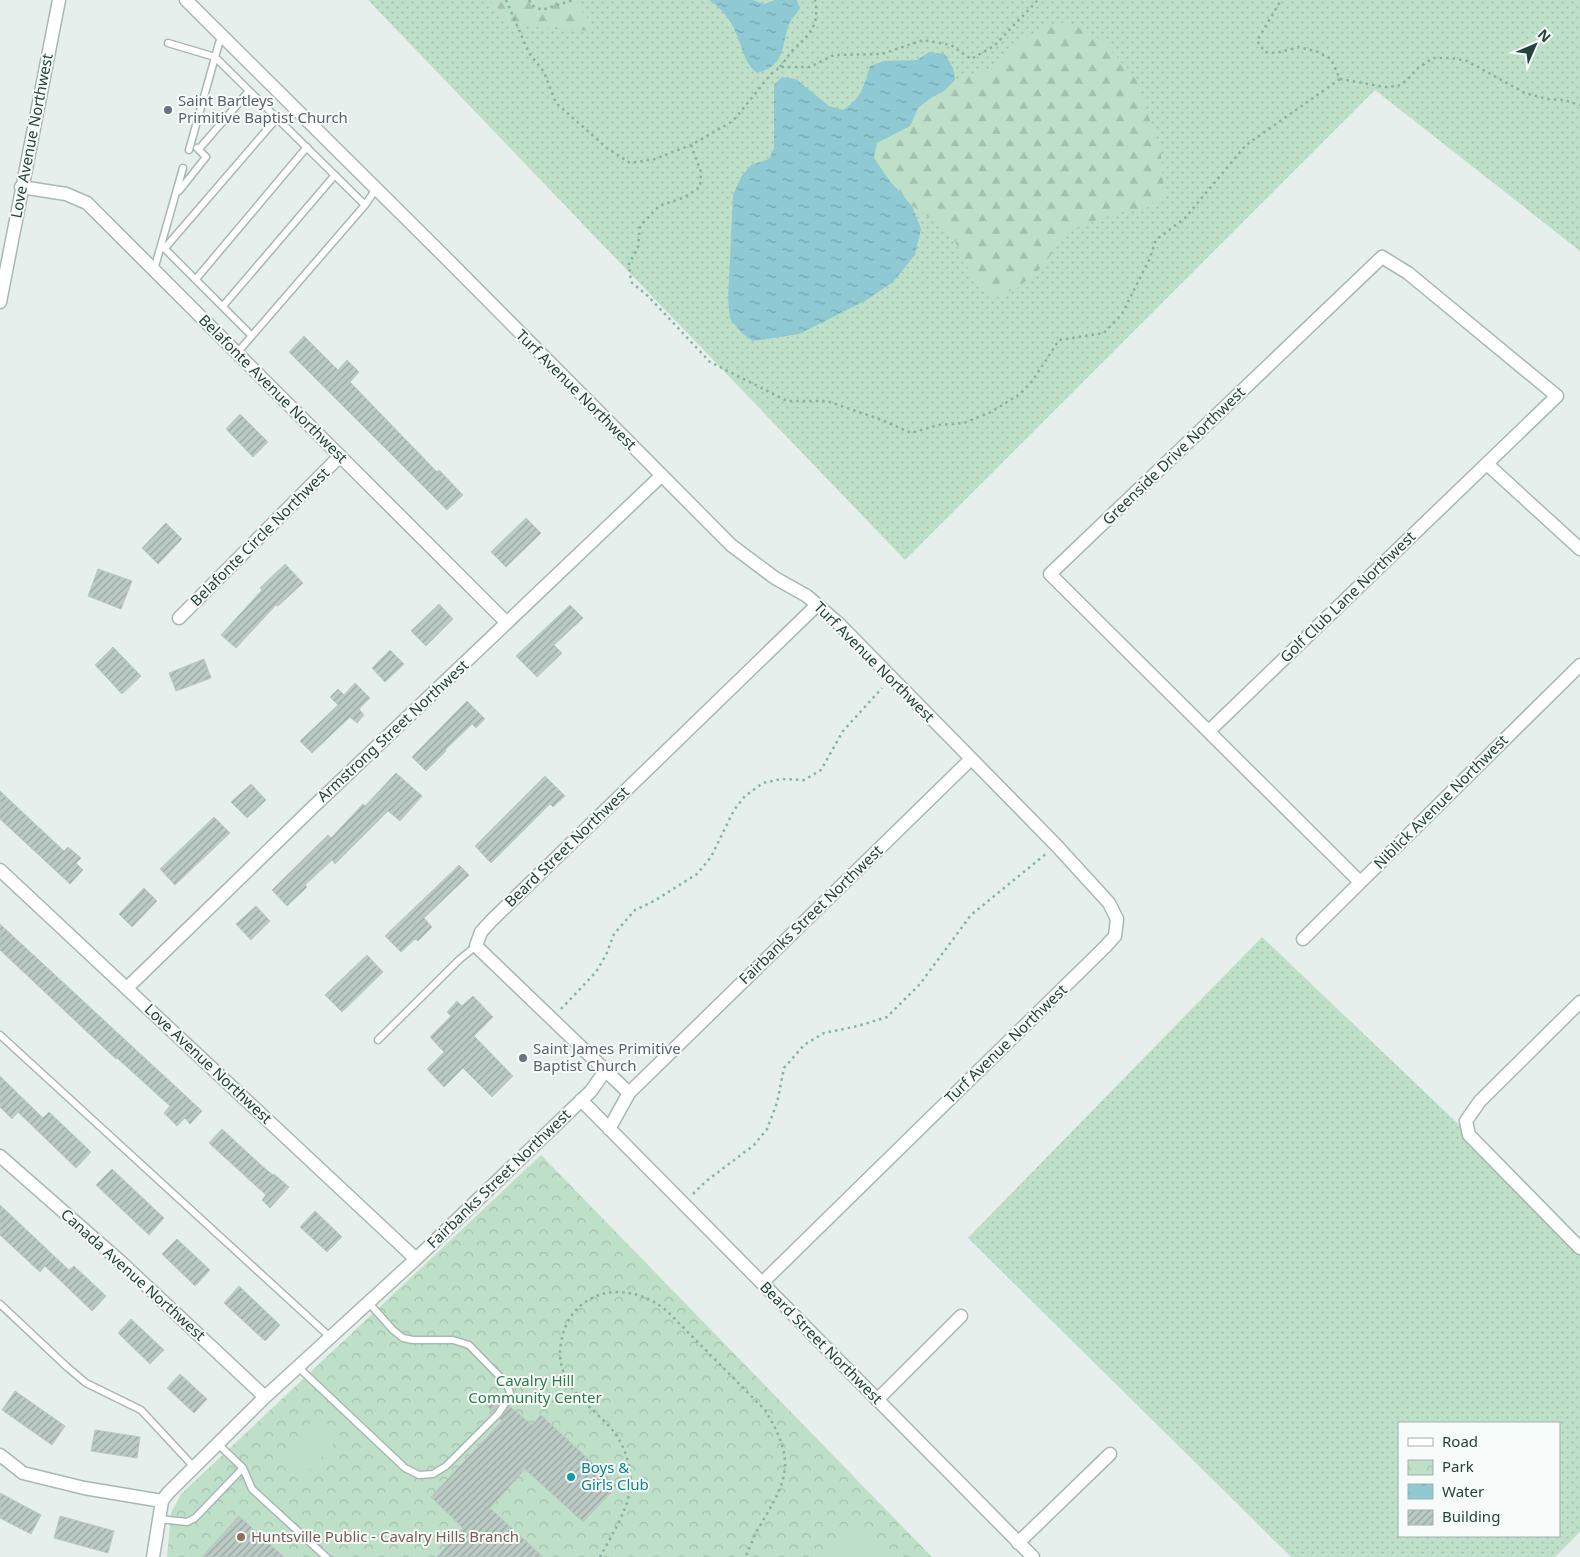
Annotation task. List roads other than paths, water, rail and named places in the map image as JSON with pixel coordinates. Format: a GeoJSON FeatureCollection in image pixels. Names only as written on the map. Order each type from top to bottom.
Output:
{"type":"FeatureCollection","features":[{"type":"Feature","properties":{"kind":"street","name":"Love Avenue Northwest"},"geometry":{"type":"LineString","coordinates":[[0,302],[59,0]]}},
{"type":"Feature","properties":{"kind":"street","name":"Turf Avenue Northwest"},"geometry":{"type":"LineString","coordinates":[[186,0],[731,545],[776,578],[807,596],[839,624],[1056,846],[1109,903],[1117,919],[1115,936],[762,1283]]}},
{"type":"Feature","properties":{"kind":"street","name":"Belafonte Avenue Northwest"},"geometry":{"type":"LineString","coordinates":[[21,187],[66,194],[87,203],[507,623]]}},
{"type":"Feature","properties":{"kind":"street","name":"Greenside Drive Northwest"},"geometry":{"type":"LineString","coordinates":[[1360,882],[1050,574],[1382,257],[1408,273],[1556,396],[1487,464]]}},
{"type":"Feature","properties":{"kind":"street","name":"Belafonte Circle Northwest"},"geometry":{"type":"LineString","coordinates":[[179,618],[340,456]]}},
{"type":"Feature","properties":{"kind":"street"},"geometry":{"type":"LineString","coordinates":[[1487,464],[1580,549]]}},
{"type":"Feature","properties":{"kind":"street","name":"Golf Club Lane Northwest"},"geometry":{"type":"LineString","coordinates":[[1209,731],[1487,464]]}},
{"type":"Feature","properties":{"kind":"street","name":"Armstrong Street Northwest"},"geometry":{"type":"LineString","coordinates":[[127,988],[311,809],[661,476]]}},
{"type":"Feature","properties":{"kind":"street","name":"Beard Street Northwest"},"geometry":{"type":"LineString","coordinates":[[476,946],[481,932],[491,921],[816,605]]}},
{"type":"Feature","properties":{"kind":"street","name":"Niblick Avenue Northwest"},"geometry":{"type":"LineString","coordinates":[[1303,939],[1580,665]]}},
{"type":"Feature","properties":{"kind":"street","name":"Fairbanks Street Northwest"},"geometry":{"type":"LineString","coordinates":[[162,1501],[265,1397],[416,1258],[581,1100],[609,1129],[629,1093],[971,759]]}},
{"type":"Feature","properties":{"kind":"street","name":"Love Avenue Northwest"},"geometry":{"type":"LineString","coordinates":[[0,870],[416,1258]]}},
{"type":"Feature","properties":{"kind":"street"},"geometry":{"type":"LineString","coordinates":[[476,946],[629,1093]]}},
{"type":"Feature","properties":{"kind":"street"},"geometry":{"type":"LineString","coordinates":[[1580,1002],[1480,1101],[1466,1121],[1469,1135],[1580,1248]]}},
{"type":"Feature","properties":{"kind":"street"},"geometry":{"type":"LineString","coordinates":[[581,1100],[591,1091],[605,1071]]}},
{"type":"Feature","properties":{"kind":"street","name":"Beard Street Northwest"},"geometry":{"type":"LineString","coordinates":[[609,1129],[1033,1557]]}},
{"type":"Feature","properties":{"kind":"street","name":"Canada Avenue Northwest"},"geometry":{"type":"LineString","coordinates":[[0,1156],[122,1262],[265,1397]]}},
{"type":"Feature","properties":{"kind":"street"},"geometry":{"type":"LineString","coordinates":[[877,1400],[961,1316]]}},
{"type":"Feature","properties":{"kind":"street"},"geometry":{"type":"LineString","coordinates":[[1018,1543],[1110,1454]]}},
{"type":"Feature","properties":{"kind":"street"},"geometry":{"type":"LineString","coordinates":[[0,1455],[23,1473],[84,1488],[162,1501],[152,1557]]}},
{"type":"Feature","properties":{"kind":"lane"},"geometry":{"type":"LineString","coordinates":[[189,150],[221,36]]}},
{"type":"Feature","properties":{"kind":"lane"},"geometry":{"type":"LineString","coordinates":[[168,43],[215,57],[365,205]]}},
{"type":"Feature","properties":{"kind":"lane"},"geometry":{"type":"LineString","coordinates":[[199,149],[249,91]]}},
{"type":"Feature","properties":{"kind":"lane"},"geometry":{"type":"LineString","coordinates":[[163,247],[278,118]]}},
{"type":"Feature","properties":{"kind":"lane"},"geometry":{"type":"LineString","coordinates":[[176,195],[206,157],[191,141]]}},
{"type":"Feature","properties":{"kind":"lane"},"geometry":{"type":"LineString","coordinates":[[196,279],[307,147]]}},
{"type":"Feature","properties":{"kind":"lane"},"geometry":{"type":"LineString","coordinates":[[154,270],[163,247],[183,168]]}},
{"type":"Feature","properties":{"kind":"lane"},"geometry":{"type":"LineString","coordinates":[[223,306],[335,175]]}},
{"type":"Feature","properties":{"kind":"lane"},"geometry":{"type":"LineString","coordinates":[[238,353],[365,205],[376,189]]}},
{"type":"Feature","properties":{"kind":"lane"},"geometry":{"type":"LineString","coordinates":[[163,247],[252,336]]}},
{"type":"Feature","properties":{"kind":"lane"},"geometry":{"type":"LineString","coordinates":[[378,1040],[460,959],[476,946]]}},
{"type":"Feature","properties":{"kind":"lane"},"geometry":{"type":"LineString","coordinates":[[0,1035],[330,1338]]}},
{"type":"Feature","properties":{"kind":"lane"},"geometry":{"type":"LineString","coordinates":[[298,1366],[405,1468],[419,1475],[433,1474],[446,1466],[498,1414],[510,1393],[507,1384],[468,1345],[453,1340],[413,1340],[403,1338],[368,1302]]}},
{"type":"Feature","properties":{"kind":"lane"},"geometry":{"type":"LineString","coordinates":[[0,1304],[86,1383],[141,1410],[194,1467]]}},
{"type":"Feature","properties":{"kind":"lane"},"geometry":{"type":"LineString","coordinates":[[218,1444],[243,1468],[252,1489],[326,1557]]}},
{"type":"Feature","properties":{"kind":"lane"},"geometry":{"type":"LineString","coordinates":[[159,1519],[187,1522],[195,1518],[243,1468]]}},
{"type":"Feature","properties":{"kind":"water"},"geometry":{"type":"Polygon","coordinates":[[[709,0],[753,0],[764,4],[775,0],[797,0],[800,8],[789,24],[778,60],[766,70],[757,73],[753,70],[745,57],[730,21],[709,0]]]}},
{"type":"Feature","properties":{"kind":"water"},"geometry":{"type":"Polygon","coordinates":[[[929,52],[945,54],[953,68],[955,80],[944,91],[918,108],[910,126],[877,143],[874,158],[889,180],[912,206],[921,229],[915,255],[893,282],[865,301],[799,334],[753,341],[743,334],[730,319],[728,299],[733,195],[741,177],[751,165],[769,159],[774,148],[774,85],[782,77],[796,79],[829,106],[843,110],[858,97],[864,86],[870,66],[884,61],[917,60],[929,52]]]}},
{"type":"Feature","properties":{"kind":"place","name":"Saint Bartleys Primitive Baptist Church"},"geometry":{"type":"Point","coordinates":[168,110]}},
{"type":"Feature","properties":{"kind":"place","name":"Saint James Primitive Baptist Church"},"geometry":{"type":"Point","coordinates":[523,1058]}},
{"type":"Feature","properties":{"kind":"place","name":"Boys & Girls Club"},"geometry":{"type":"Point","coordinates":[571,1477]}},
{"type":"Feature","properties":{"kind":"place","name":"Huntsville Public - Cavalry Hills Branch"},"geometry":{"type":"Point","coordinates":[241,1537]}},
{"type":"Feature","properties":{"kind":"park label","name":"Cavalry Hill Community Center"},"geometry":{"type":"Point","coordinates":[535,1390]}}]}
